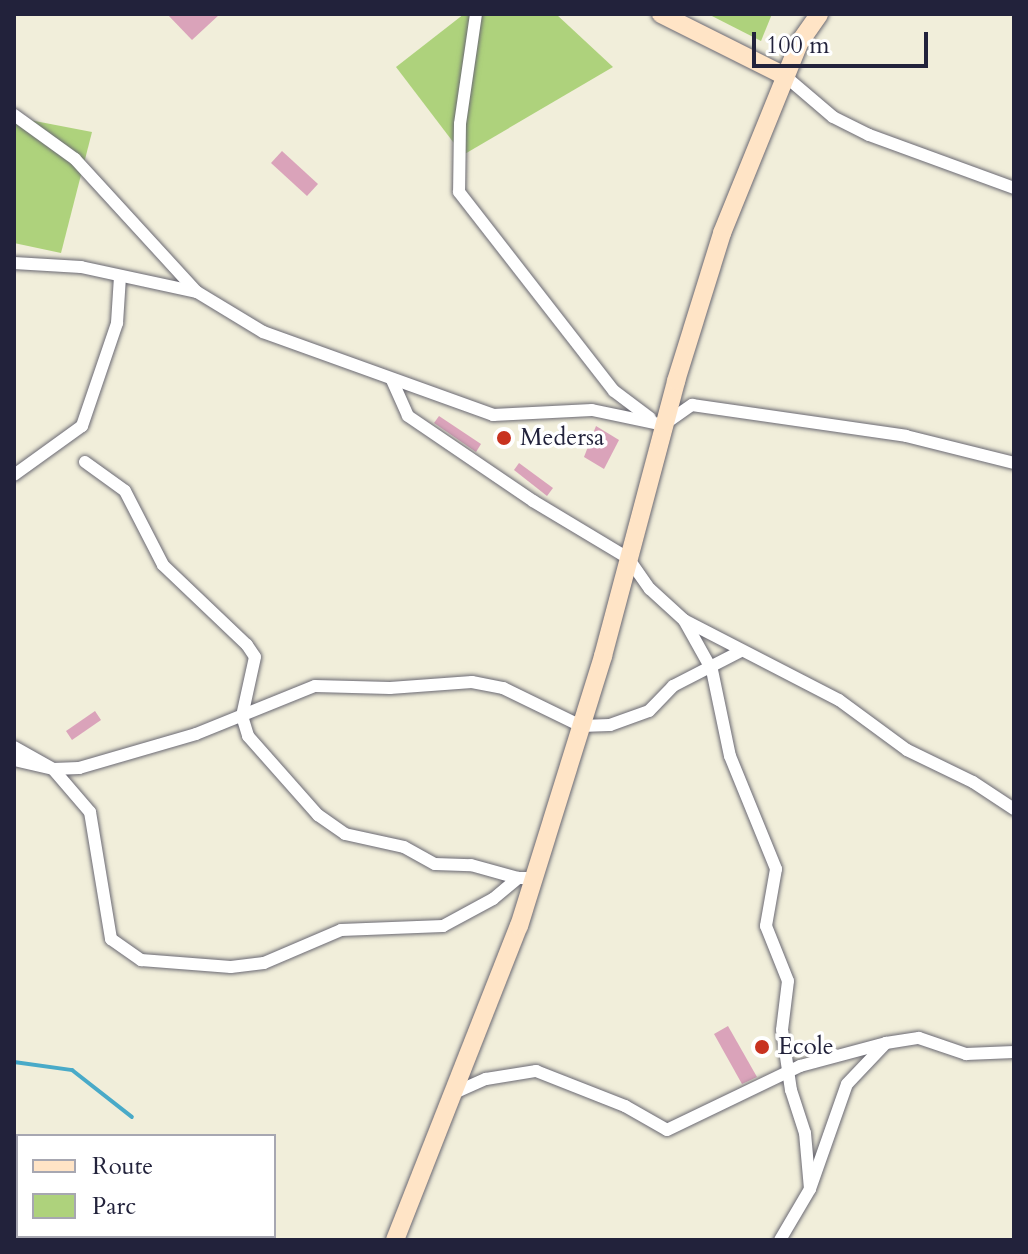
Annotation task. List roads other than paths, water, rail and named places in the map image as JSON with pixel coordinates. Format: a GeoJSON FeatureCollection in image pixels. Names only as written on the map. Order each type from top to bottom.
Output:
{"type":"FeatureCollection","features":[{"type":"Feature","properties":{"kind":"street"},"geometry":{"type":"LineString","coordinates":[[476,14],[460,124],[459,192],[614,391],[664,425]]}},
{"type":"Feature","properties":{"kind":"street"},"geometry":{"type":"LineString","coordinates":[[661,14],[785,76],[833,117],[869,135],[1014,188]]}},
{"type":"Feature","properties":{"kind":"street"},"geometry":{"type":"LineString","coordinates":[[395,1240],[454,1093],[581,726],[664,425],[722,233],[785,76],[819,14]]}},
{"type":"Feature","properties":{"kind":"street"},"geometry":{"type":"LineString","coordinates":[[14,115],[75,159],[197,292],[263,332],[392,380],[493,415],[592,410],[664,425],[692,405],[906,436],[1014,463]]}},
{"type":"Feature","properties":{"kind":"street"},"geometry":{"type":"LineString","coordinates":[[14,263],[81,267],[197,292]]}},
{"type":"Feature","properties":{"kind":"street"},"geometry":{"type":"LineString","coordinates":[[14,475],[82,426],[117,323],[120,277]]}},
{"type":"Feature","properties":{"kind":"street"},"geometry":{"type":"LineString","coordinates":[[392,380],[408,416],[533,501],[628,558],[650,589],[684,620],[839,700],[907,750],[973,782],[1014,809]]}},
{"type":"Feature","properties":{"kind":"street"},"geometry":{"type":"LineString","coordinates":[[85,462],[125,491],[163,565],[247,645],[255,657],[242,716],[248,736],[318,815],[345,834],[404,847],[435,864],[471,865],[526,878]]}},
{"type":"Feature","properties":{"kind":"street"},"geometry":{"type":"LineString","coordinates":[[684,620],[708,664],[730,756],[776,869],[766,926],[788,981],[782,1030],[787,1072],[805,1133],[810,1189]]}},
{"type":"Feature","properties":{"kind":"street"},"geometry":{"type":"LineString","coordinates":[[14,760],[53,769],[79,768],[242,716],[315,686],[390,688],[472,682],[503,688],[581,726],[610,725],[649,711],[673,686],[708,664],[741,651]]}},
{"type":"Feature","properties":{"kind":"street"},"geometry":{"type":"LineString","coordinates":[[14,747],[53,769],[94,819],[111,939],[141,960],[231,967],[264,963],[341,930],[443,926],[526,878]]}},
{"type":"Feature","properties":{"kind":"street"},"geometry":{"type":"LineString","coordinates":[[454,1093],[486,1079],[536,1071],[625,1106],[667,1130],[787,1072],[886,1043],[919,1038],[984,1056],[1014,1052]]}},
{"type":"Feature","properties":{"kind":"street"},"geometry":{"type":"LineString","coordinates":[[780,1240],[810,1189],[847,1084],[886,1043]]}},
{"type":"Feature","properties":{"kind":"waterway"},"geometry":{"type":"LineString","coordinates":[[14,1062],[72,1070],[132,1117]]}},
{"type":"Feature","properties":{"kind":"place","name":"Medersa"},"geometry":{"type":"Point","coordinates":[504,438]}},
{"type":"Feature","properties":{"kind":"place","name":"Ecole"},"geometry":{"type":"Point","coordinates":[762,1047]}}]}
